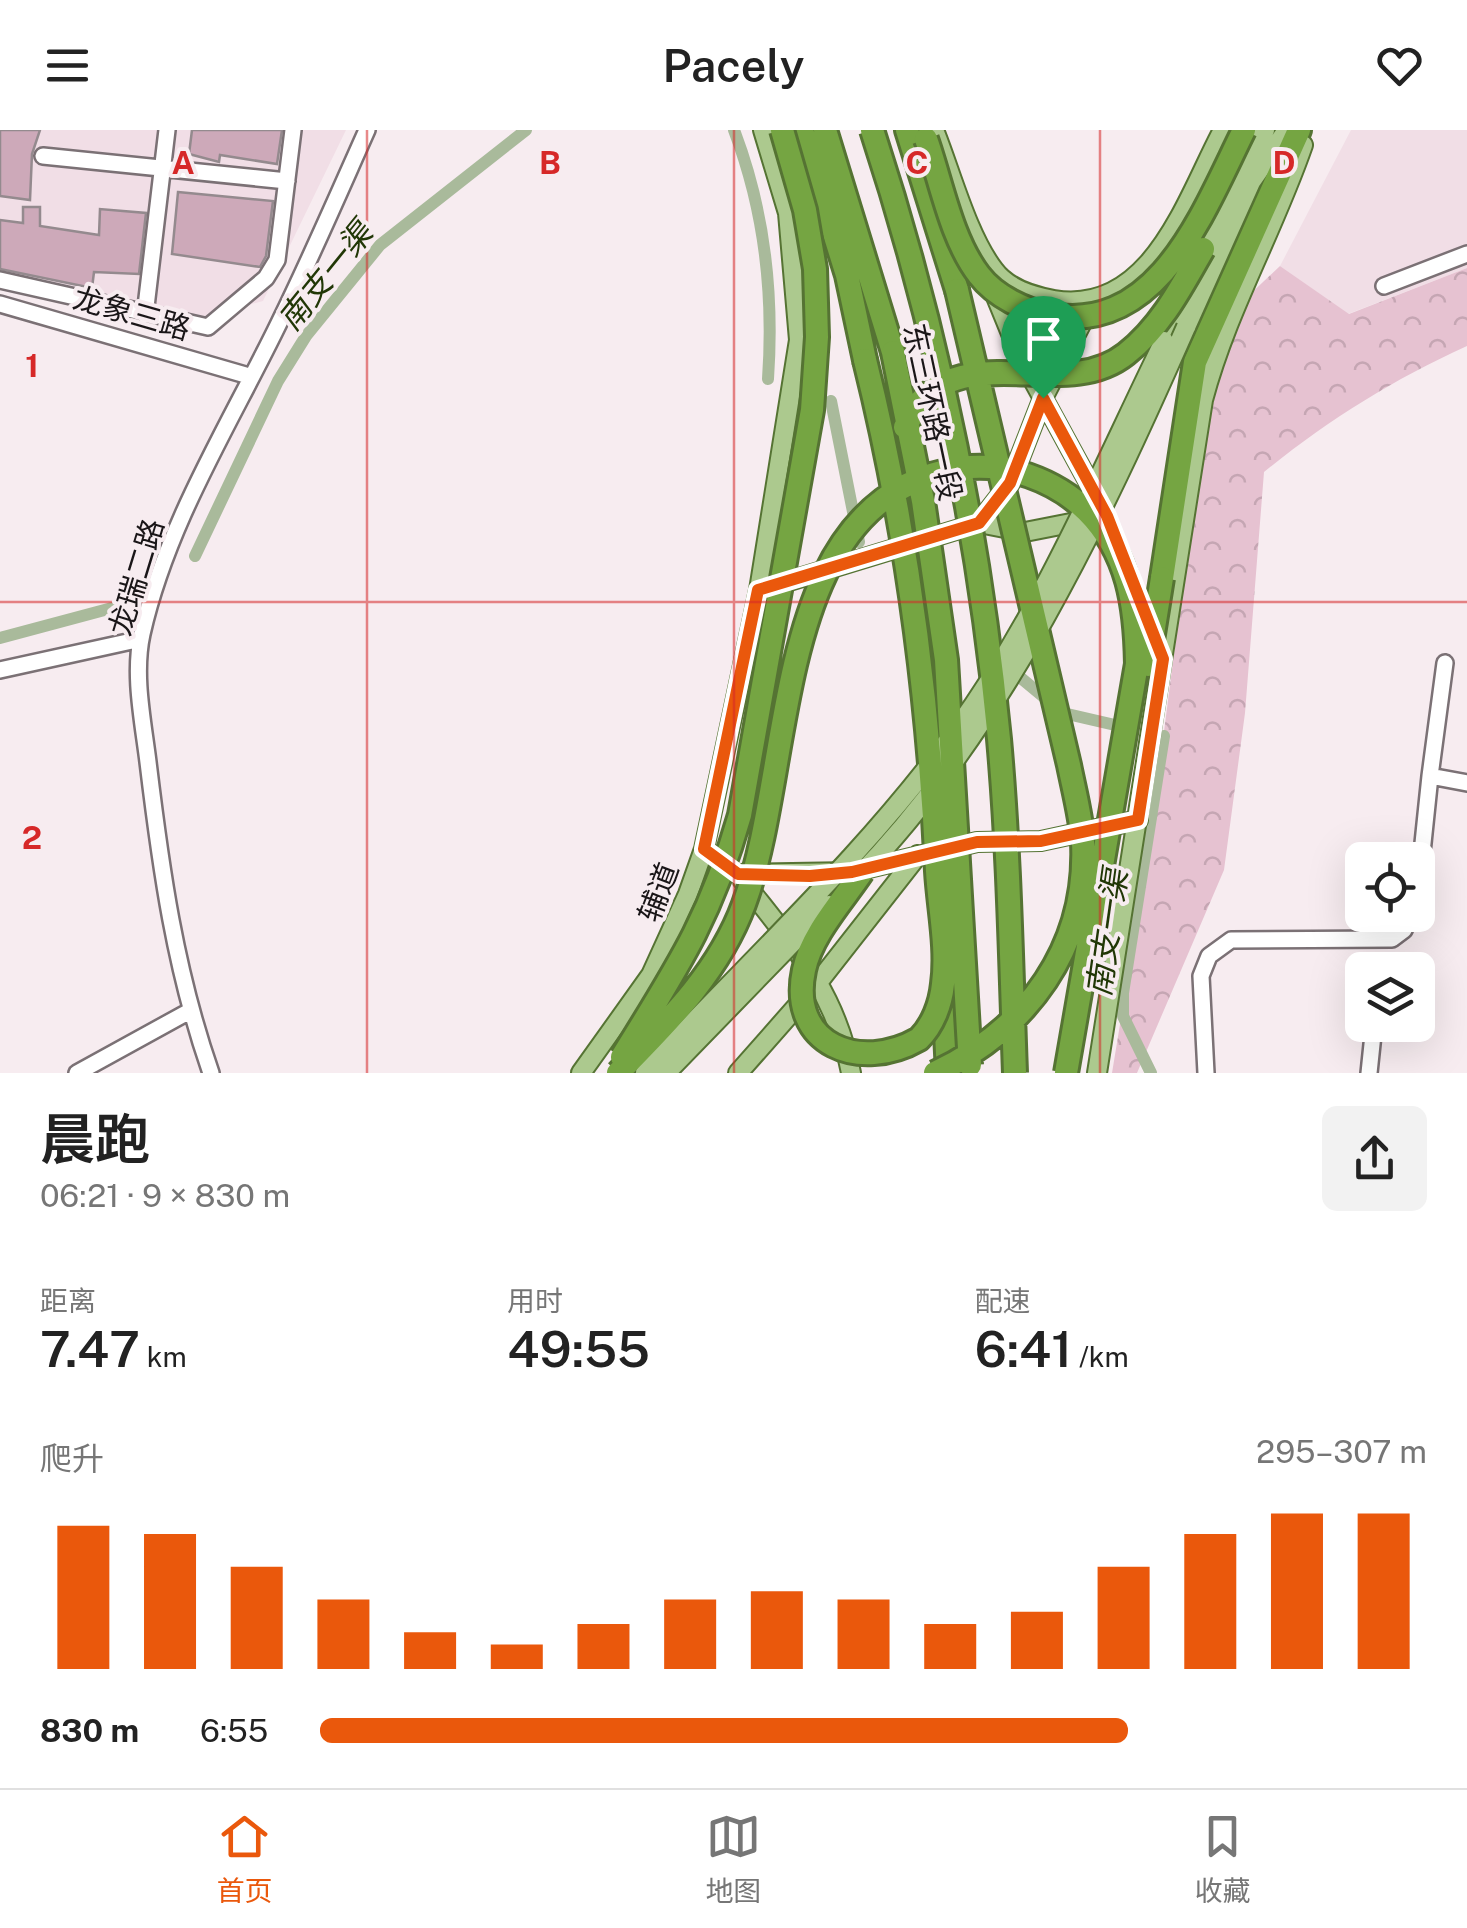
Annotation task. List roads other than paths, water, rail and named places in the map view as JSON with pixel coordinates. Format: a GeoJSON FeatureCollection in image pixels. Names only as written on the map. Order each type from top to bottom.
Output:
{"type":"FeatureCollection","features":[{"type":"Feature","properties":{"kind":"highway"},"geometry":{"type":"LineString","coordinates":[[615,1073],[704,922],[722,880],[750,757],[812,410],[817,337],[815,269],[805,210],[782,130]]}},
{"type":"Feature","properties":{"kind":"highway"},"geometry":{"type":"LineString","coordinates":[[802,130],[847,276],[890,462],[934,807],[948,1073]]}},
{"type":"Feature","properties":{"kind":"highway","name":"东三环路一段"},"geometry":{"type":"LineString","coordinates":[[825,130],[893,352],[923,500],[950,713],[970,1073]]}},
{"type":"Feature","properties":{"kind":"highway","name":"东三环路一段"},"geometry":{"type":"LineString","coordinates":[[872,130],[920,289],[955,440],[978,568],[996,710],[1015,1073]]}},
{"type":"Feature","properties":{"kind":"highway"},"geometry":{"type":"LineString","coordinates":[[907,130],[956,290],[1083,838],[1082,883],[1067,948],[1036,998],[998,1036],[936,1073]]}},
{"type":"Feature","properties":{"kind":"highway"},"geometry":{"type":"LineString","coordinates":[[922,130],[979,276],[1010,301],[1066,318],[1119,310],[1142,297],[1186,239],[1244,130]]}},
{"type":"Feature","properties":{"kind":"highway"},"geometry":{"type":"LineString","coordinates":[[1082,1073],[1189,390],[1260,187],[1299,130]]}},
{"type":"Feature","properties":{"kind":"highway"},"geometry":{"type":"LineString","coordinates":[[890,462],[902,430],[921,401],[944,384],[985,375],[1086,373],[1124,357],[1171,305],[1204,249]]}},
{"type":"Feature","properties":{"kind":"highway"},"geometry":{"type":"LineString","coordinates":[[615,1073],[696,990],[722,951],[743,906],[761,850],[803,628],[823,574],[845,535],[870,508],[910,481],[933,472],[978,466],[1023,473],[1071,496],[1106,530],[1128,578],[1136,613],[1137,664],[1066,1073]]}},
{"type":"Feature","properties":{"kind":"highway"},"geometry":{"type":"LineString","coordinates":[[862,872],[808,956],[801,994],[812,1032],[826,1048],[859,1064],[873,1065],[902,1054],[926,1032],[943,984]]}},
{"type":"Feature","properties":{"kind":"main road","name":"辅道"},"geometry":{"type":"LineString","coordinates":[[582,1073],[651,975],[675,930],[704,849],[758,590],[799,340],[788,213],[763,130]]}},
{"type":"Feature","properties":{"kind":"main road"},"geometry":{"type":"LineString","coordinates":[[934,130],[1005,323],[1107,516],[1163,659]]}},
{"type":"Feature","properties":{"kind":"main road"},"geometry":{"type":"LineString","coordinates":[[978,245],[996,273],[1012,287],[1067,302],[1094,300],[1148,266],[1186,206],[1223,130]]}},
{"type":"Feature","properties":{"kind":"main road"},"geometry":{"type":"LineString","coordinates":[[645,1073],[853,857],[956,730],[1044,585],[1265,130]]}},
{"type":"Feature","properties":{"kind":"main road"},"geometry":{"type":"LineString","coordinates":[[666,1073],[862,872],[968,739],[1026,652],[1287,130]]}},
{"type":"Feature","properties":{"kind":"main road"},"geometry":{"type":"LineString","coordinates":[[1098,1073],[1203,400],[1218,346],[1284,198],[1308,130]]}},
{"type":"Feature","properties":{"kind":"main road"},"geometry":{"type":"LineString","coordinates":[[979,523],[1010,483],[1043,398],[1094,300]]}},
{"type":"Feature","properties":{"kind":"main road"},"geometry":{"type":"LineString","coordinates":[[758,590],[979,523],[1024,532],[1107,516]]}},
{"type":"Feature","properties":{"kind":"main road"},"geometry":{"type":"LineString","coordinates":[[738,874],[838,873],[977,842],[1041,841],[1138,820]]}},
{"type":"Feature","properties":{"kind":"main road"},"geometry":{"type":"LineString","coordinates":[[704,849],[738,874],[820,980],[838,1020],[851,1073]]}},
{"type":"Feature","properties":{"kind":"main road"},"geometry":{"type":"LineString","coordinates":[[738,1073],[820,980],[918,855]]}},
{"type":"Feature","properties":{"kind":"street"},"geometry":{"type":"LineString","coordinates":[[146,315],[167,130]]}},
{"type":"Feature","properties":{"kind":"street"},"geometry":{"type":"LineString","coordinates":[[0,280],[208,327],[266,278],[277,260],[293,130]]}},
{"type":"Feature","properties":{"kind":"street","name":"龙瑞二路"},"geometry":{"type":"LineString","coordinates":[[211,1073],[188,1012],[150,783],[139,694],[141,639],[157,580],[188,503],[249,376],[277,328],[367,130]]}},
{"type":"Feature","properties":{"kind":"street"},"geometry":{"type":"LineString","coordinates":[[43,156],[287,181]]}},
{"type":"Feature","properties":{"kind":"street"},"geometry":{"type":"LineString","coordinates":[[1384,286],[1467,254]]}},
{"type":"Feature","properties":{"kind":"street","name":"龙象三路"},"geometry":{"type":"LineString","coordinates":[[0,304],[249,376]]}},
{"type":"Feature","properties":{"kind":"street"},"geometry":{"type":"LineString","coordinates":[[0,670],[141,639]]}},
{"type":"Feature","properties":{"kind":"street"},"geometry":{"type":"LineString","coordinates":[[1423,842],[1445,664]]}},
{"type":"Feature","properties":{"kind":"street"},"geometry":{"type":"LineString","coordinates":[[1430,776],[1467,783]]}},
{"type":"Feature","properties":{"kind":"street"},"geometry":{"type":"LineString","coordinates":[[1206,1073],[1202,976],[1208,956],[1231,940],[1392,939],[1401,932]]}},
{"type":"Feature","properties":{"kind":"street"},"geometry":{"type":"LineString","coordinates":[[77,1073],[188,1012]]}},
{"type":"Feature","properties":{"kind":"street"},"geometry":{"type":"LineString","coordinates":[[1369,1073],[1372,1042]]}},
{"type":"Feature","properties":{"kind":"waterway","name":"南支一渠"},"geometry":{"type":"LineString","coordinates":[[195,556],[278,381],[306,336],[380,245],[526,130]]}},
{"type":"Feature","properties":{"kind":"waterway","name":"南支一渠"},"geometry":{"type":"LineString","coordinates":[[734,130],[753,191],[765,253],[770,315],[768,379]]}},
{"type":"Feature","properties":{"kind":"waterway","name":"南支一渠"},"geometry":{"type":"LineString","coordinates":[[831,401],[859,542]]}},
{"type":"Feature","properties":{"kind":"waterway","name":"南支一渠"},"geometry":{"type":"LineString","coordinates":[[0,638],[112,608]]}},
{"type":"Feature","properties":{"kind":"waterway","name":"南支一渠"},"geometry":{"type":"LineString","coordinates":[[1009,668],[1063,713],[1115,725]]}},
{"type":"Feature","properties":{"kind":"waterway","name":"南支一渠"},"geometry":{"type":"LineString","coordinates":[[1151,1073],[1123,1016],[1123,993],[1164,736]]}}]}
